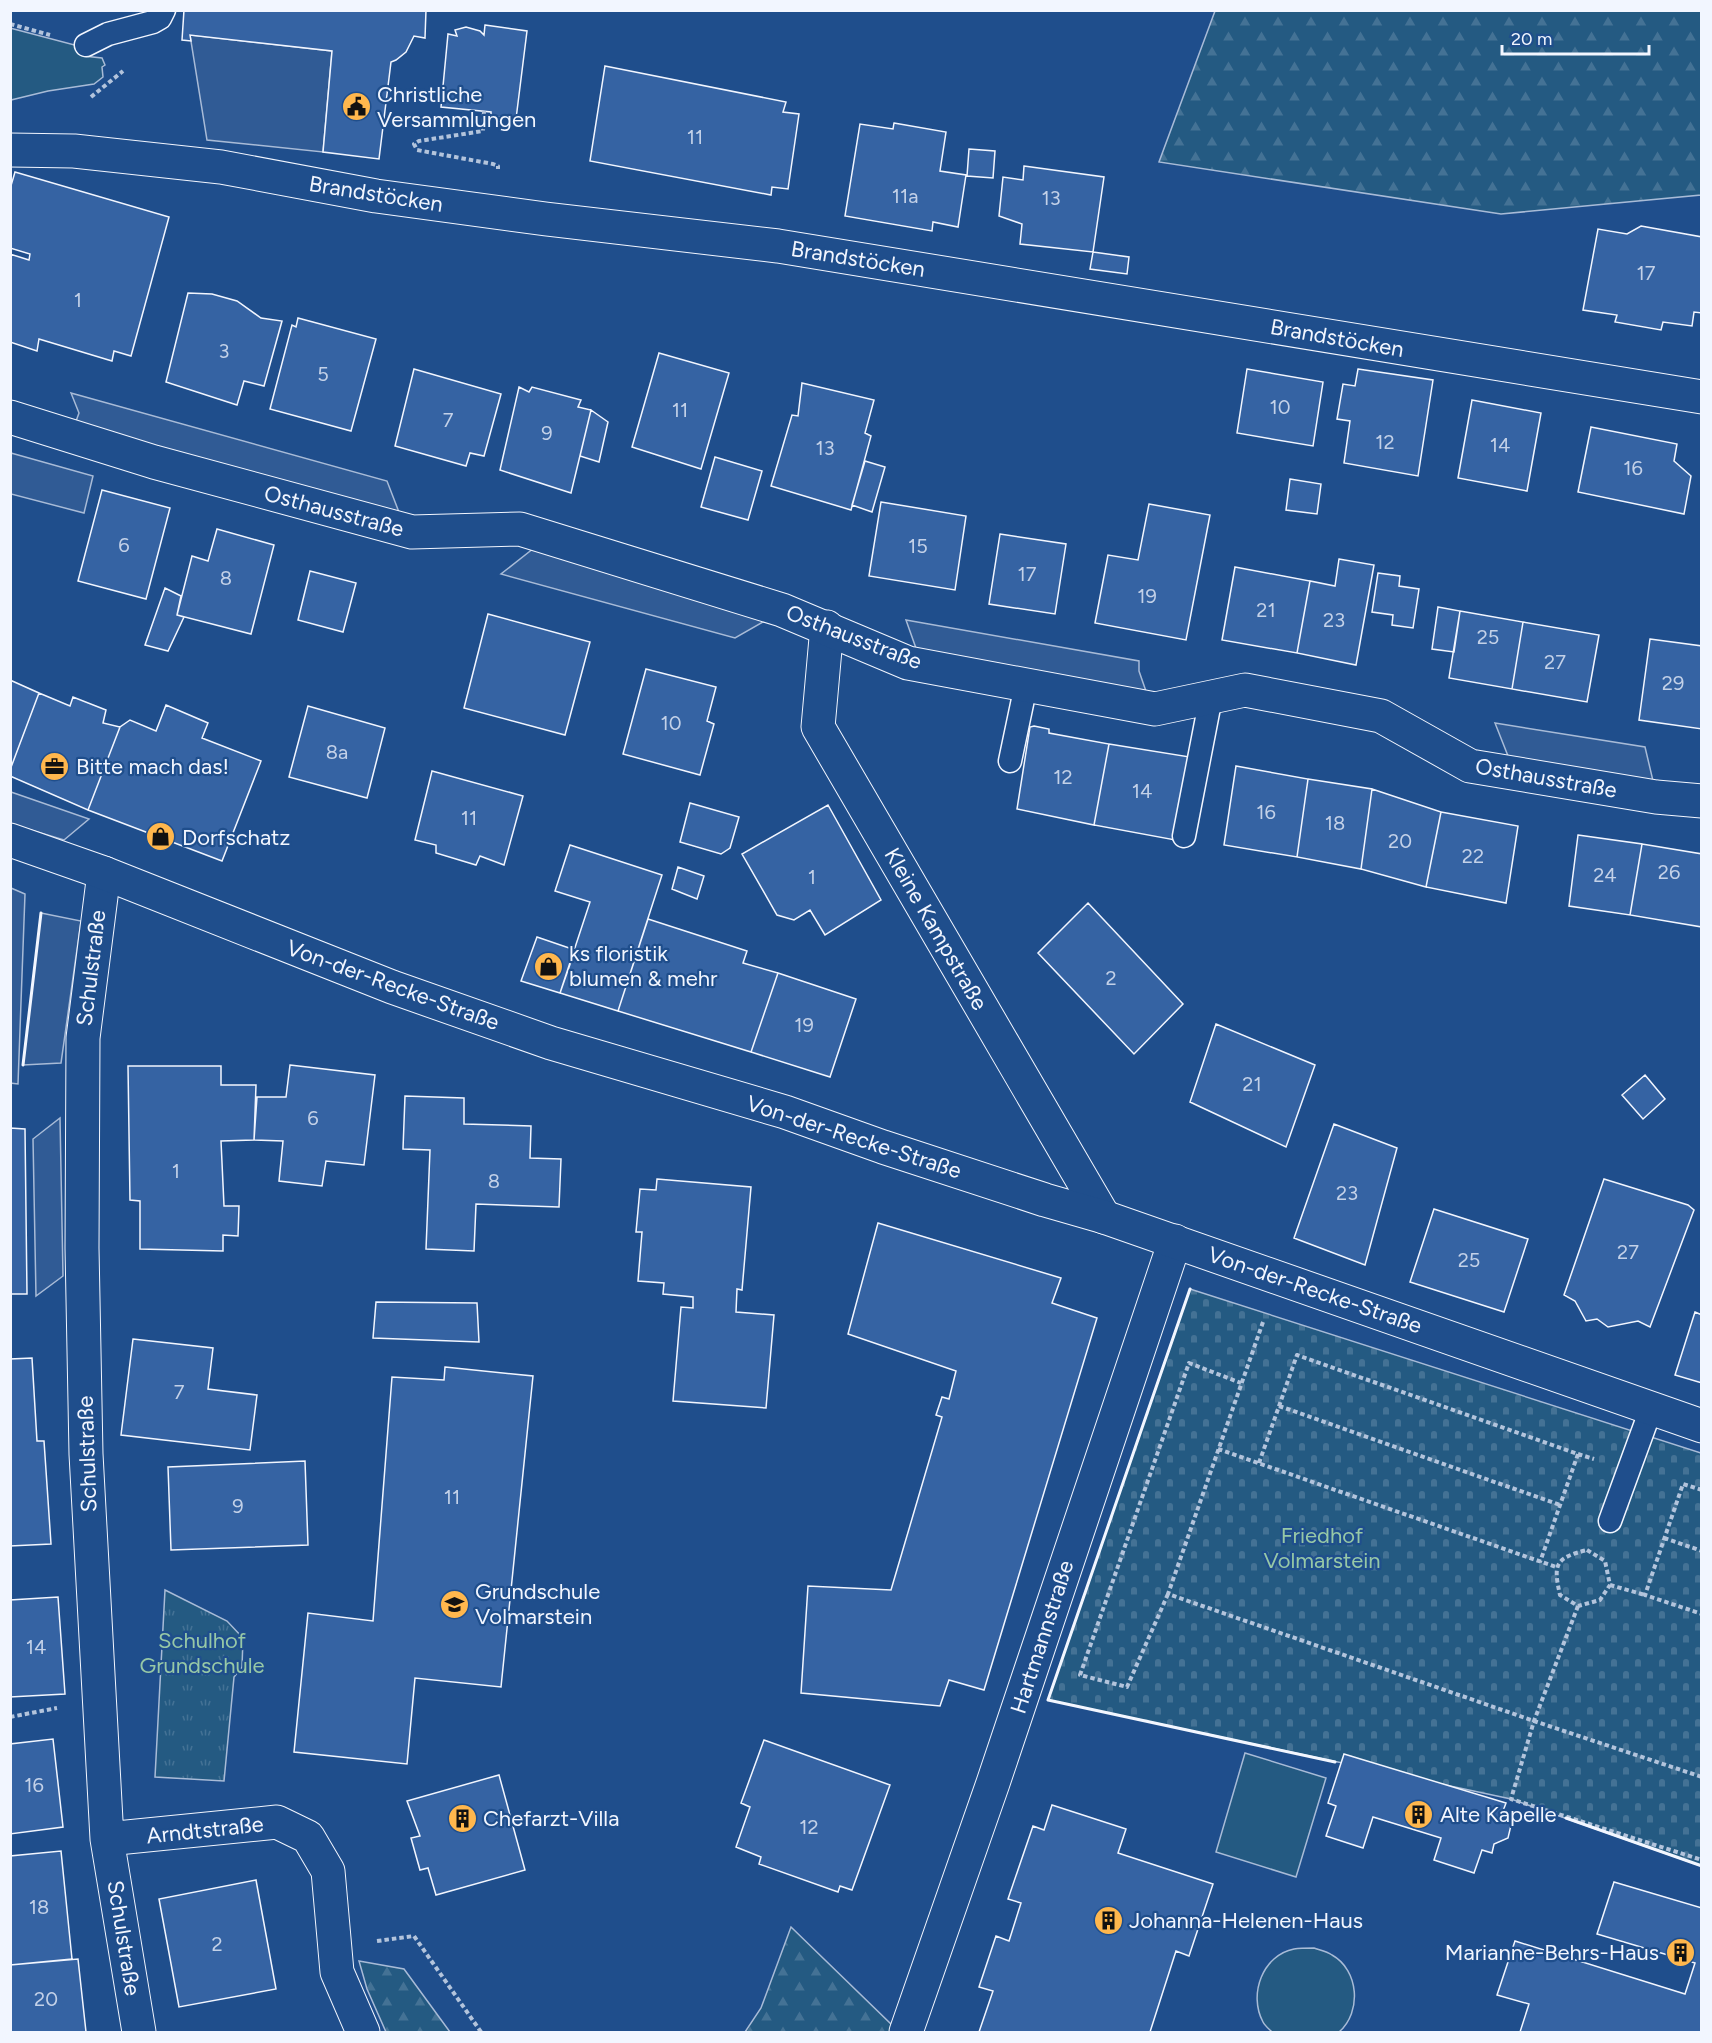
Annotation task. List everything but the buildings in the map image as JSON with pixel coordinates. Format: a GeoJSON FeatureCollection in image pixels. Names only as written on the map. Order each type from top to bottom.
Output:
{"type":"FeatureCollection","features":[{"type":"Feature","properties":{"kind":"street","name":"Brandstöcken"},"geometry":{"type":"LineString","coordinates":[[10,150],[74,152],[221,166],[376,196],[546,219],[778,246],[1701,397]]}},
{"type":"Feature","properties":{"kind":"street","name":"Osthausstraße"},"geometry":{"type":"LineString","coordinates":[[10,417],[154,462],[412,532],[520,529],[782,609],[909,663],[1155,709],[1245,690],[1381,716],[1470,766],[1656,797],[1701,801]]}},
{"type":"Feature","properties":{"kind":"street","name":"Kleine Kampstraße"},"geometry":{"type":"LineString","coordinates":[[827,627],[818,726],[1104,1217]]}},
{"type":"Feature","properties":{"kind":"street","name":"Von-der-Recke-Straße"},"geometry":{"type":"LineString","coordinates":[[10,840],[104,873],[392,987],[550,1043],[785,1112],[904,1154],[1104,1217],[1701,1426]]}},
{"type":"Feature","properties":{"kind":"street","name":"Schulstraße"},"geometry":{"type":"LineString","coordinates":[[104,873],[82,1038],[82,1248],[86,1454],[107,1839],[139,2032]]}},
{"type":"Feature","properties":{"kind":"street","name":"Hartmannstraße"},"geometry":{"type":"LineString","coordinates":[[906,2032],[993,1783],[1175,1241]]}},
{"type":"Feature","properties":{"kind":"street","name":"Arndtstraße"},"geometry":{"type":"LineString","coordinates":[[107,1839],[277,1822],[308,1837],[328,1871],[337,1972],[363,2032]]}},
{"type":"Feature","properties":{"kind":"lane"},"geometry":{"type":"LineString","coordinates":[[86,45],[108,34],[153,22],[160,18],[164,10]]}},
{"type":"Feature","properties":{"kind":"lane"},"geometry":{"type":"LineString","coordinates":[[1011,761],[1026,685]]}},
{"type":"Feature","properties":{"kind":"lane"},"geometry":{"type":"LineString","coordinates":[[1184,836],[1211,697]]}},
{"type":"Feature","properties":{"kind":"lane"},"geometry":{"type":"LineString","coordinates":[[1610,1521],[1651,1409]]}},
{"type":"Feature","properties":{"kind":"path"},"geometry":{"type":"LineString","coordinates":[[484,111],[483,131],[419,141],[414,144],[414,147],[417,150],[493,164],[498,166],[495,175]]}},
{"type":"Feature","properties":{"kind":"path"},"geometry":{"type":"LineString","coordinates":[[1242,1383],[1189,1363],[1080,1676],[1126,1687],[1168,1594],[1218,1449],[1242,1383],[1263,1322]]}},
{"type":"Feature","properties":{"kind":"path"},"geometry":{"type":"LineString","coordinates":[[1259,1463],[1297,1355],[1320,1363],[1578,1454],[1540,1562]]}},
{"type":"Feature","properties":{"kind":"path"},"geometry":{"type":"LineString","coordinates":[[1279,1406],[1560,1505]]}},
{"type":"Feature","properties":{"kind":"path"},"geometry":{"type":"LineString","coordinates":[[1218,1449],[1556,1567]]}},
{"type":"Feature","properties":{"kind":"path"},"geometry":{"type":"LineString","coordinates":[[1645,1595],[1683,1484],[1701,1490]]}},
{"type":"Feature","properties":{"kind":"path"},"geometry":{"type":"LineString","coordinates":[[1664,1538],[1701,1551]]}},
{"type":"Feature","properties":{"kind":"path"},"geometry":{"type":"LineString","coordinates":[[1587,1550],[1605,1561],[1610,1585],[1600,1600],[1578,1606],[1560,1595],[1555,1574],[1556,1567],[1566,1556],[1587,1550]]}},
{"type":"Feature","properties":{"kind":"path"},"geometry":{"type":"LineString","coordinates":[[1610,1585],[1701,1614]]}},
{"type":"Feature","properties":{"kind":"path"},"geometry":{"type":"LineString","coordinates":[[1168,1594],[1701,1777]]}},
{"type":"Feature","properties":{"kind":"path"},"geometry":{"type":"LineString","coordinates":[[1578,1606],[1534,1721],[1511,1799],[1701,1860]]}},
{"type":"Feature","properties":{"kind":"path"},"geometry":{"type":"LineString","coordinates":[[10,1717],[65,1706]]}},
{"type":"Feature","properties":{"kind":"path"},"geometry":{"type":"LineString","coordinates":[[414,1936],[481,2032]]}},
{"type":"Feature","properties":{"kind":"green space"},"geometry":{"type":"Polygon","coordinates":[[[1215,11],[1701,11],[1701,195],[1501,214],[1159,162],[1215,11]]]}},
{"type":"Feature","properties":{"kind":"green space"},"geometry":{"type":"Polygon","coordinates":[[[10,28],[86,48],[84,56],[102,58],[105,65],[102,67],[103,77],[94,84],[48,91],[11,100],[10,28]]]}},
{"type":"Feature","properties":{"kind":"green space","name":"Friedhof Volmarstein"},"geometry":{"type":"Polygon","coordinates":[[[1190,1289],[1701,1453],[1701,1866],[1511,1799],[1048,1700],[1190,1289]]]}},
{"type":"Feature","properties":{"kind":"green space","name":"Schulhof Grundschule"},"geometry":{"type":"Polygon","coordinates":[[[165,1590],[227,1621],[243,1638],[242,1667],[234,1677],[224,1781],[155,1777],[165,1590]]]}},
{"type":"Feature","properties":{"kind":"green space"},"geometry":{"type":"Polygon","coordinates":[[[1245,1753],[1326,1778],[1296,1877],[1216,1852],[1245,1753]]]}},
{"type":"Feature","properties":{"kind":"green space"},"geometry":{"type":"Polygon","coordinates":[[[791,1927],[893,2026],[891,2032],[745,2032],[761,2008],[791,1927]]]}},
{"type":"Feature","properties":{"kind":"green space"},"geometry":{"type":"Polygon","coordinates":[[[1314,1948],[1332,1955],[1348,1971],[1352,1981],[1354,2003],[1346,2024],[1339,2032],[1272,2032],[1264,2023],[1259,2011],[1257,2000],[1261,1977],[1274,1959],[1283,1953],[1294,1949],[1314,1948]]]}},
{"type":"Feature","properties":{"kind":"green space"},"geometry":{"type":"Polygon","coordinates":[[[359,1961],[404,1969],[450,2032],[386,2032],[367,1989],[359,1961]]]}},
{"type":"Feature","properties":{"kind":"shaded area"},"geometry":{"type":"Polygon","coordinates":[[[190,35],[332,51],[323,152],[207,140],[190,35]]]}},
{"type":"Feature","properties":{"kind":"shaded area"},"geometry":{"type":"Polygon","coordinates":[[[71,393],[387,481],[402,520],[75,424],[79,413],[71,393]]]}},
{"type":"Feature","properties":{"kind":"shaded area"},"geometry":{"type":"Polygon","coordinates":[[[11,453],[93,476],[84,513],[11,494],[11,453]]]}},
{"type":"Feature","properties":{"kind":"shaded area"},"geometry":{"type":"Polygon","coordinates":[[[534,548],[770,618],[735,638],[501,574],[534,548]]]}},
{"type":"Feature","properties":{"kind":"shaded area"},"geometry":{"type":"Polygon","coordinates":[[[906,620],[1139,661],[1139,671],[1148,697],[917,651],[906,620]]]}},
{"type":"Feature","properties":{"kind":"shaded area"},"geometry":{"type":"Polygon","coordinates":[[[1495,723],[1645,747],[1654,785],[1510,761],[1495,723]]]}},
{"type":"Feature","properties":{"kind":"shaded area"},"geometry":{"type":"Polygon","coordinates":[[[11,792],[89,819],[64,840],[11,824],[11,792]]]}},
{"type":"Feature","properties":{"kind":"shaded area"},"geometry":{"type":"Polygon","coordinates":[[[11,888],[25,894],[18,1084],[10,1083],[11,888]]]}},
{"type":"Feature","properties":{"kind":"shaded area"},"geometry":{"type":"Polygon","coordinates":[[[41,913],[81,921],[61,1063],[23,1065],[41,913]]]}},
{"type":"Feature","properties":{"kind":"shaded area"},"geometry":{"type":"Polygon","coordinates":[[[60,1118],[63,1276],[36,1296],[33,1139],[60,1118]]]}},
{"type":"Feature","properties":{"kind":"wall"},"geometry":{"type":"LineString","coordinates":[[23,1065],[41,913]]}},
{"type":"Feature","properties":{"kind":"wall"},"geometry":{"type":"LineString","coordinates":[[1190,1289],[1048,1700],[1335,1762]]}},
{"type":"Feature","properties":{"kind":"wall"},"geometry":{"type":"LineString","coordinates":[[1566,1818],[1702,1866]]}},
{"type":"Feature","properties":{"kind":"place","name":"Christliche Versammlungen"},"geometry":{"type":"Point","coordinates":[356,107]}},
{"type":"Feature","properties":{"kind":"place","name":"Bitte mach das!"},"geometry":{"type":"Point","coordinates":[55,766]}},
{"type":"Feature","properties":{"kind":"place","name":"Dorfschatz"},"geometry":{"type":"Point","coordinates":[161,837]}},
{"type":"Feature","properties":{"kind":"place","name":"ks floristik blumen & mehr"},"geometry":{"type":"Point","coordinates":[548,966]}},
{"type":"Feature","properties":{"kind":"place","name":"Grundschule Volmarstein"},"geometry":{"type":"Point","coordinates":[454,1604]}},
{"type":"Feature","properties":{"kind":"place","name":"Alte Kapelle"},"geometry":{"type":"Point","coordinates":[1419,1814]}},
{"type":"Feature","properties":{"kind":"place","name":"Chefarzt-Villa"},"geometry":{"type":"Point","coordinates":[462,1818]}},
{"type":"Feature","properties":{"kind":"place","name":"Johanna-Helenen-Haus"},"geometry":{"type":"Point","coordinates":[1108,1920]}},
{"type":"Feature","properties":{"kind":"place","name":"Marianne-Behrs-Haus"},"geometry":{"type":"Point","coordinates":[1680,1952]}}]}
